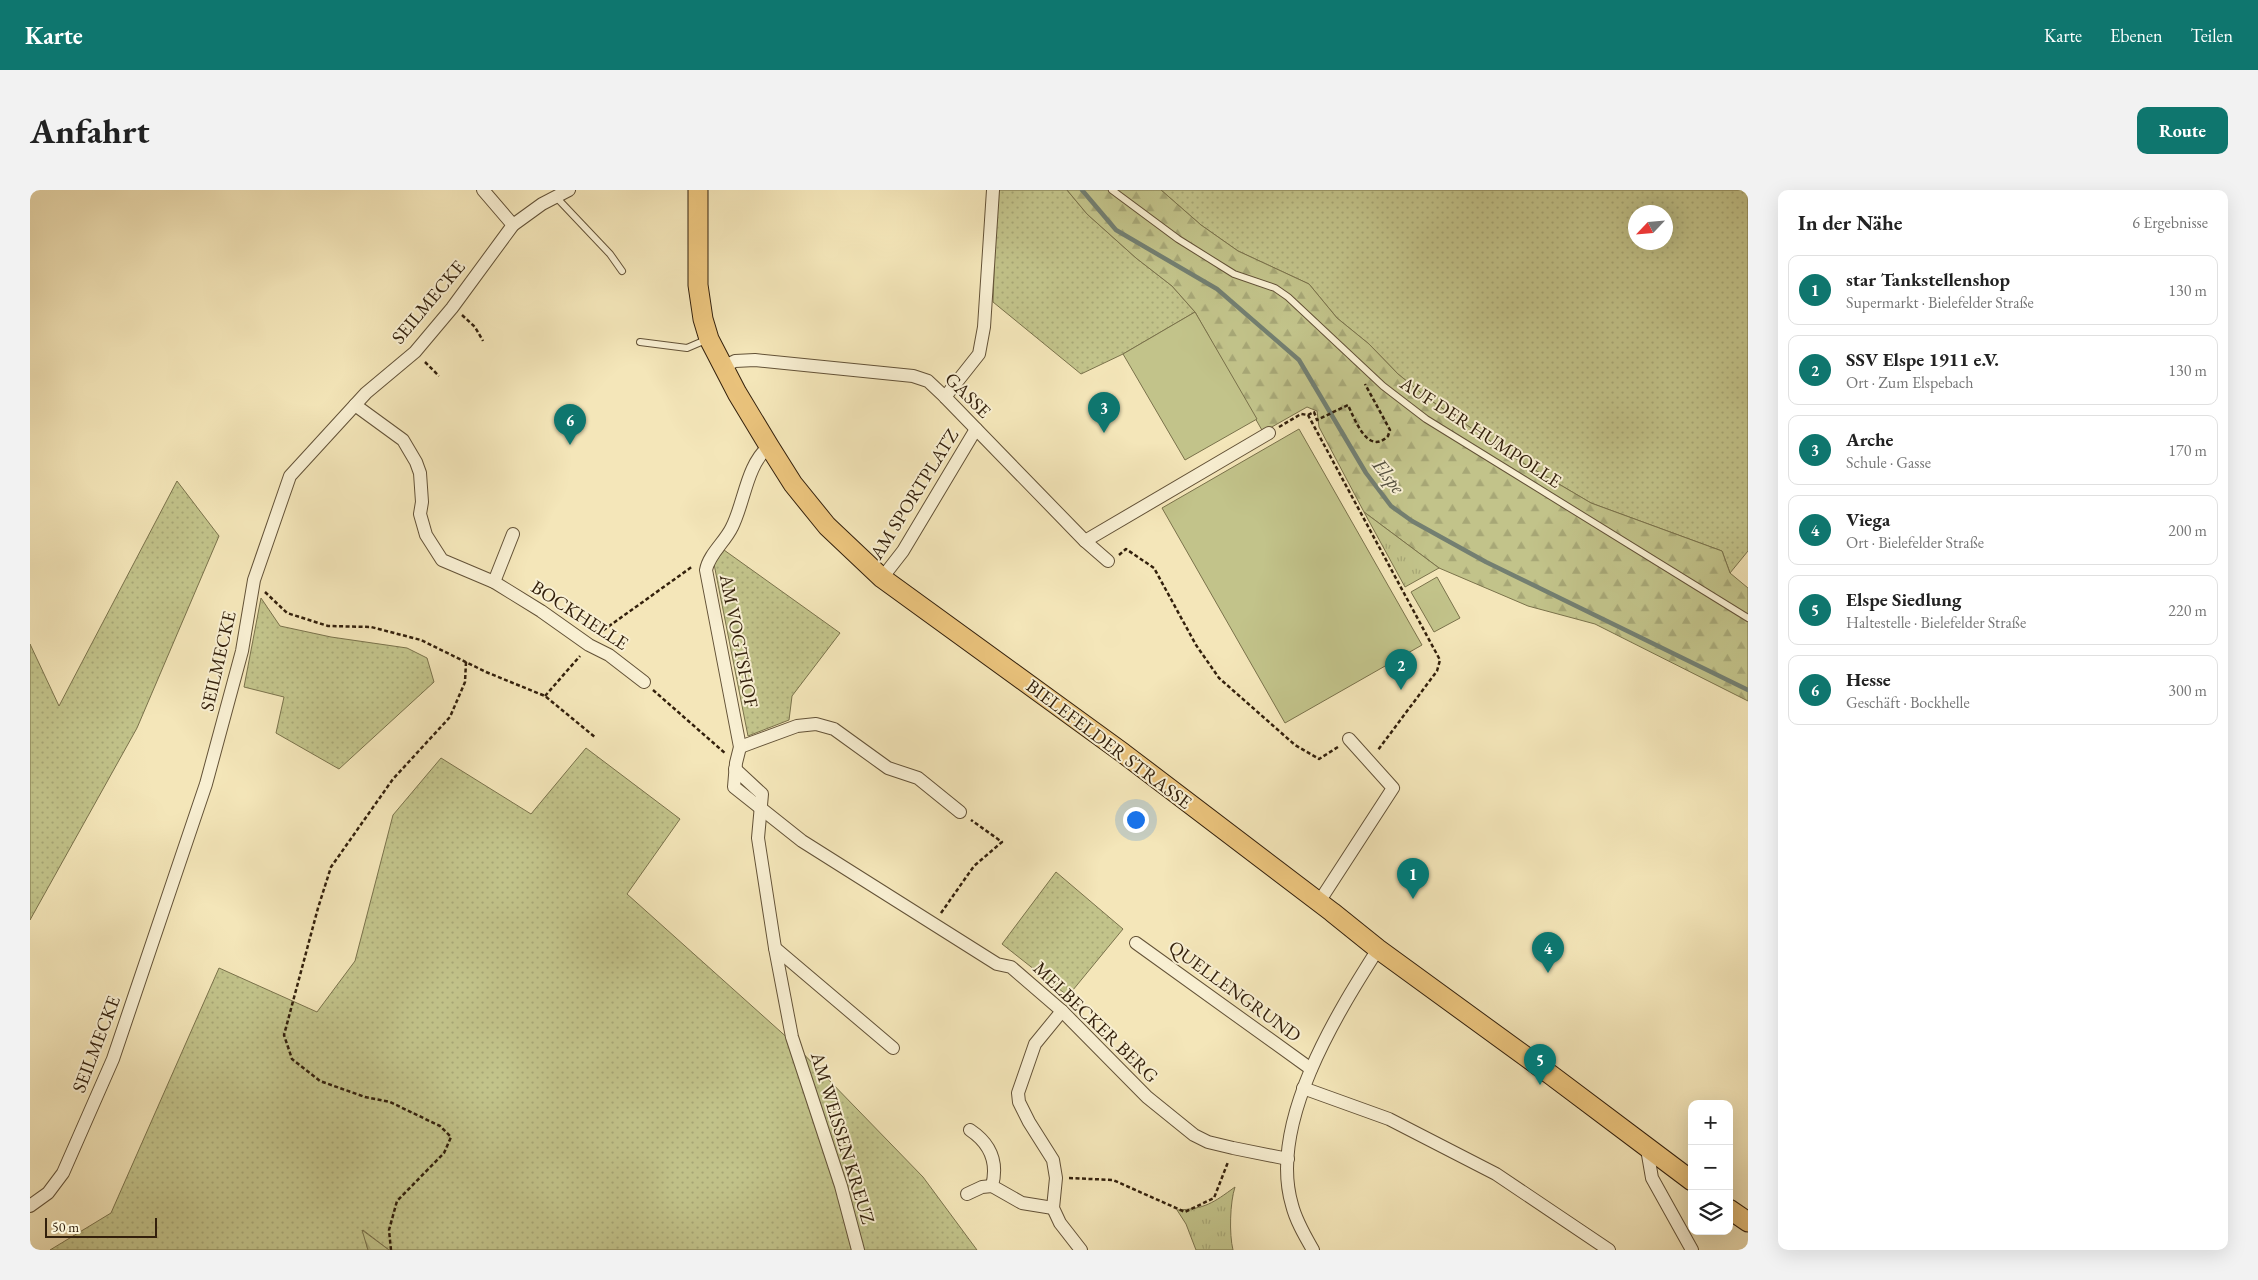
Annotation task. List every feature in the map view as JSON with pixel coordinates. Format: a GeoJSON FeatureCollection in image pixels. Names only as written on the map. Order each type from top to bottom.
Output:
{"type":"FeatureCollection","features":[{"type":"Feature","properties":{"kind":"main road","name":"BIELEFELDER STRASSE"},"geometry":{"type":"LineString","coordinates":[[698,190],[698,286],[703,319],[709,339],[769,446],[793,484],[827,526],[882,578],[1123,753],[1378,948],[1688,1178]]}},
{"type":"Feature","properties":{"kind":"main road"},"geometry":{"type":"LineString","coordinates":[[1733,1212],[1748,1222]]}},
{"type":"Feature","properties":{"kind":"street"},"geometry":{"type":"LineString","coordinates":[[483,190],[513,225]]}},
{"type":"Feature","properties":{"kind":"street","name":"SEILMECKE"},"geometry":{"type":"LineString","coordinates":[[30,1206],[48,1194],[63,1173],[113,1060],[206,784],[242,651],[254,580],[290,476],[366,392],[414,352],[452,308],[513,225],[542,204],[569,190]]}},
{"type":"Feature","properties":{"kind":"street"},"geometry":{"type":"LineString","coordinates":[[945,397],[975,361],[981,346],[984,327],[993,190]]}},
{"type":"Feature","properties":{"kind":"street","name":"GASSE"},"geometry":{"type":"LineString","coordinates":[[723,367],[735,361],[750,360],[913,376],[928,381],[1085,541],[1108,561]]}},
{"type":"Feature","properties":{"kind":"street","name":"BOCKHELLE"},"geometry":{"type":"LineString","coordinates":[[355,405],[403,440],[416,462],[420,473],[422,502],[420,514],[426,535],[442,560],[452,566],[494,582],[541,611],[589,645],[610,655],[644,682]]}},
{"type":"Feature","properties":{"kind":"street","name":"AM SPORTPLATZ"},"geometry":{"type":"LineString","coordinates":[[882,578],[917,530],[976,429]]}},
{"type":"Feature","properties":{"kind":"street"},"geometry":{"type":"LineString","coordinates":[[1085,541],[1269,433]]}},
{"type":"Feature","properties":{"kind":"street","name":"AM VOGTSHOF"},"geometry":{"type":"LineString","coordinates":[[761,809],[734,787],[735,766],[740,747],[706,570],[708,562],[732,527],[756,460],[769,446]]}},
{"type":"Feature","properties":{"kind":"street"},"geometry":{"type":"LineString","coordinates":[[494,582],[513,534]]}},
{"type":"Feature","properties":{"kind":"street"},"geometry":{"type":"LineString","coordinates":[[740,747],[798,726],[816,724],[834,728],[888,768],[918,778],[960,812]]}},
{"type":"Feature","properties":{"kind":"street"},"geometry":{"type":"LineString","coordinates":[[1319,902],[1393,788],[1350,739]]}},
{"type":"Feature","properties":{"kind":"street"},"geometry":{"type":"LineString","coordinates":[[761,809],[758,838],[775,948],[893,1048]]}},
{"type":"Feature","properties":{"kind":"street","name":"MELBECKER BERG"},"geometry":{"type":"LineString","coordinates":[[761,809],[802,841],[837,864],[935,923],[997,964],[1011,967],[1062,1011],[1147,1097],[1194,1135],[1208,1142],[1288,1159]]}},
{"type":"Feature","properties":{"kind":"street","name":"QUELLENGRUND"},"geometry":{"type":"LineString","coordinates":[[1136,942],[1311,1069]]}},
{"type":"Feature","properties":{"kind":"street","name":"AM WEISSEN KREUZ"},"geometry":{"type":"LineString","coordinates":[[775,948],[792,1037],[841,1186],[858,1250]]}},
{"type":"Feature","properties":{"kind":"street"},"geometry":{"type":"LineString","coordinates":[[1313,1250],[1302,1231],[1292,1205],[1287,1180],[1293,1124],[1303,1088],[1311,1069],[1344,1006],[1378,948]]}},
{"type":"Feature","properties":{"kind":"street"},"geometry":{"type":"LineString","coordinates":[[1062,1011],[1035,1044],[1018,1093],[1019,1102],[1029,1122],[1053,1160],[1056,1178],[1053,1208],[1060,1223],[1081,1250]]}},
{"type":"Feature","properties":{"kind":"street"},"geometry":{"type":"LineString","coordinates":[[1303,1088],[1389,1119],[1496,1174],[1609,1250]]}},
{"type":"Feature","properties":{"kind":"street"},"geometry":{"type":"LineString","coordinates":[[970,1130],[978,1136],[994,1160],[996,1172],[992,1186]]}},
{"type":"Feature","properties":{"kind":"street"},"geometry":{"type":"LineString","coordinates":[[1647,1149],[1652,1178],[1692,1250]]}},
{"type":"Feature","properties":{"kind":"street"},"geometry":{"type":"LineString","coordinates":[[967,1194],[982,1187],[992,1186],[1022,1203],[1053,1208]]}},
{"type":"Feature","properties":{"kind":"lane","name":"AUF DER HUMPOLLE"},"geometry":{"type":"LineString","coordinates":[[1112,190],[1186,244],[1234,274],[1275,288],[1358,364],[1426,419],[1748,618]]}},
{"type":"Feature","properties":{"kind":"lane"},"geometry":{"type":"LineString","coordinates":[[556,197],[610,254],[622,271]]}},
{"type":"Feature","properties":{"kind":"lane"},"geometry":{"type":"LineString","coordinates":[[640,342],[687,348],[709,339]]}},
{"type":"Feature","properties":{"kind":"path"},"geometry":{"type":"LineString","coordinates":[[466,318],[475,327],[483,341]]}},
{"type":"Feature","properties":{"kind":"path"},"geometry":{"type":"LineString","coordinates":[[414,352],[439,376]]}},
{"type":"Feature","properties":{"kind":"path"},"geometry":{"type":"LineString","coordinates":[[1269,433],[1301,414],[1308,415],[1314,412],[1317,420],[1348,405],[1360,428],[1369,440],[1381,442],[1388,436],[1390,430],[1366,387],[1358,364]]}},
{"type":"Feature","properties":{"kind":"path"},"geometry":{"type":"LineString","coordinates":[[1308,415],[1440,660],[1436,671],[1370,761]]}},
{"type":"Feature","properties":{"kind":"path"},"geometry":{"type":"LineString","coordinates":[[1108,561],[1126,549],[1154,568],[1196,645],[1219,678],[1295,745],[1320,759],[1350,739]]}},
{"type":"Feature","properties":{"kind":"path"},"geometry":{"type":"LineString","coordinates":[[545,696],[601,631],[700,561],[708,562]]}},
{"type":"Feature","properties":{"kind":"path"},"geometry":{"type":"LineString","coordinates":[[254,580],[287,613],[328,626],[371,627],[421,640],[466,662],[545,696],[596,738]]}},
{"type":"Feature","properties":{"kind":"path"},"geometry":{"type":"LineString","coordinates":[[392,1250],[389,1230],[397,1201],[444,1153],[452,1138],[440,1126],[390,1102],[366,1097],[320,1082],[292,1059],[284,1035],[331,867],[394,779],[450,717],[465,682],[466,662]]}},
{"type":"Feature","properties":{"kind":"path"},"geometry":{"type":"LineString","coordinates":[[644,682],[735,766]]}},
{"type":"Feature","properties":{"kind":"path"},"geometry":{"type":"LineString","coordinates":[[935,923],[974,866],[1002,842],[960,812]]}},
{"type":"Feature","properties":{"kind":"path"},"geometry":{"type":"LineString","coordinates":[[1056,1178],[1113,1180],[1185,1212],[1214,1198],[1233,1148]]}},
{"type":"Feature","properties":{"kind":"green space"},"geometry":{"type":"Polygon","coordinates":[[[997,190],[1067,190],[1087,214],[1136,258],[1172,286],[1195,312],[1123,354],[1081,374],[993,302],[997,190]]]}},
{"type":"Feature","properties":{"kind":"green space"},"geometry":{"type":"Polygon","coordinates":[[[1067,190],[1161,190],[1201,225],[1238,251],[1309,284],[1337,318],[1369,344],[1398,374],[1430,400],[1518,460],[1591,503],[1722,551],[1730,573],[1748,588],[1748,701],[1595,624],[1528,606],[1439,568],[1364,512],[1319,427],[1317,411],[1307,407],[1263,432],[1195,312],[1172,286],[1136,258],[1087,214],[1067,190]]]}},
{"type":"Feature","properties":{"kind":"green space"},"geometry":{"type":"Polygon","coordinates":[[[1161,190],[1748,190],[1748,551],[1730,573],[1722,551],[1591,503],[1518,460],[1430,400],[1398,374],[1369,344],[1337,318],[1309,284],[1238,251],[1201,225],[1161,190]]]}},
{"type":"Feature","properties":{"kind":"green space"},"geometry":{"type":"Polygon","coordinates":[[[1195,312],[1257,419],[1185,460],[1123,354],[1195,312]]]}},
{"type":"Feature","properties":{"kind":"green space"},"geometry":{"type":"Polygon","coordinates":[[[1299,429],[1422,645],[1285,723],[1162,508],[1299,429]]]}},
{"type":"Feature","properties":{"kind":"green space"},"geometry":{"type":"Polygon","coordinates":[[[177,481],[219,536],[137,728],[30,920],[30,644],[59,706],[177,481]]]}},
{"type":"Feature","properties":{"kind":"green space"},"geometry":{"type":"Polygon","coordinates":[[[1364,512],[1439,568],[1405,587],[1364,512]]]}},
{"type":"Feature","properties":{"kind":"green space"},"geometry":{"type":"Polygon","coordinates":[[[724,550],[840,633],[792,696],[789,720],[748,736],[714,564],[724,550]]]}},
{"type":"Feature","properties":{"kind":"green space"},"geometry":{"type":"Polygon","coordinates":[[[1437,577],[1460,618],[1434,632],[1411,592],[1437,577]]]}},
{"type":"Feature","properties":{"kind":"green space"},"geometry":{"type":"Polygon","coordinates":[[[261,598],[280,626],[331,637],[407,648],[427,658],[434,682],[339,769],[276,733],[284,697],[244,687],[261,598]]]}},
{"type":"Feature","properties":{"kind":"green space"},"geometry":{"type":"Polygon","coordinates":[[[586,748],[680,819],[627,894],[791,1041],[923,1177],[977,1250],[389,1250],[363,1230],[368,1250],[50,1250],[111,1213],[219,968],[317,1012],[355,961],[393,815],[441,758],[531,814],[586,748]]]}},
{"type":"Feature","properties":{"kind":"green space"},"geometry":{"type":"Polygon","coordinates":[[[1056,872],[1123,929],[1068,996],[1002,944],[1056,872]]]}},
{"type":"Feature","properties":{"kind":"green space"},"geometry":{"type":"Polygon","coordinates":[[[1235,1187],[1231,1218],[1233,1250],[1196,1250],[1186,1224],[1177,1210],[1202,1207],[1235,1187]]]}},
{"type":"Feature","properties":{"kind":"green space"},"geometry":{"type":"Polygon","coordinates":[[[362,1230],[389,1250],[368,1250],[362,1230]]]}},
{"type":"Feature","properties":{"kind":"waterway","name":"Elspe"},"geometry":{"type":"LineString","coordinates":[[1082,190],[1116,230],[1217,289],[1299,360],[1366,473],[1391,506],[1412,521],[1486,562],[1748,690]]}},
{"type":"Feature","properties":{"kind":"place","name":"Arche"},"geometry":{"type":"Point","coordinates":[1104,433]}},
{"type":"Feature","properties":{"kind":"place","name":"Hesse"},"geometry":{"type":"Point","coordinates":[570,445]}},
{"type":"Feature","properties":{"kind":"place","name":"SSV Elspe 1911 e.V."},"geometry":{"type":"Point","coordinates":[1401,690]}},
{"type":"Feature","properties":{"kind":"place","name":"star Tankstellenshop"},"geometry":{"type":"Point","coordinates":[1413,899]}},
{"type":"Feature","properties":{"kind":"place","name":"Viega"},"geometry":{"type":"Point","coordinates":[1548,973]}},
{"type":"Feature","properties":{"kind":"place","name":"Elspe Siedlung"},"geometry":{"type":"Point","coordinates":[1540,1085]}}]}
